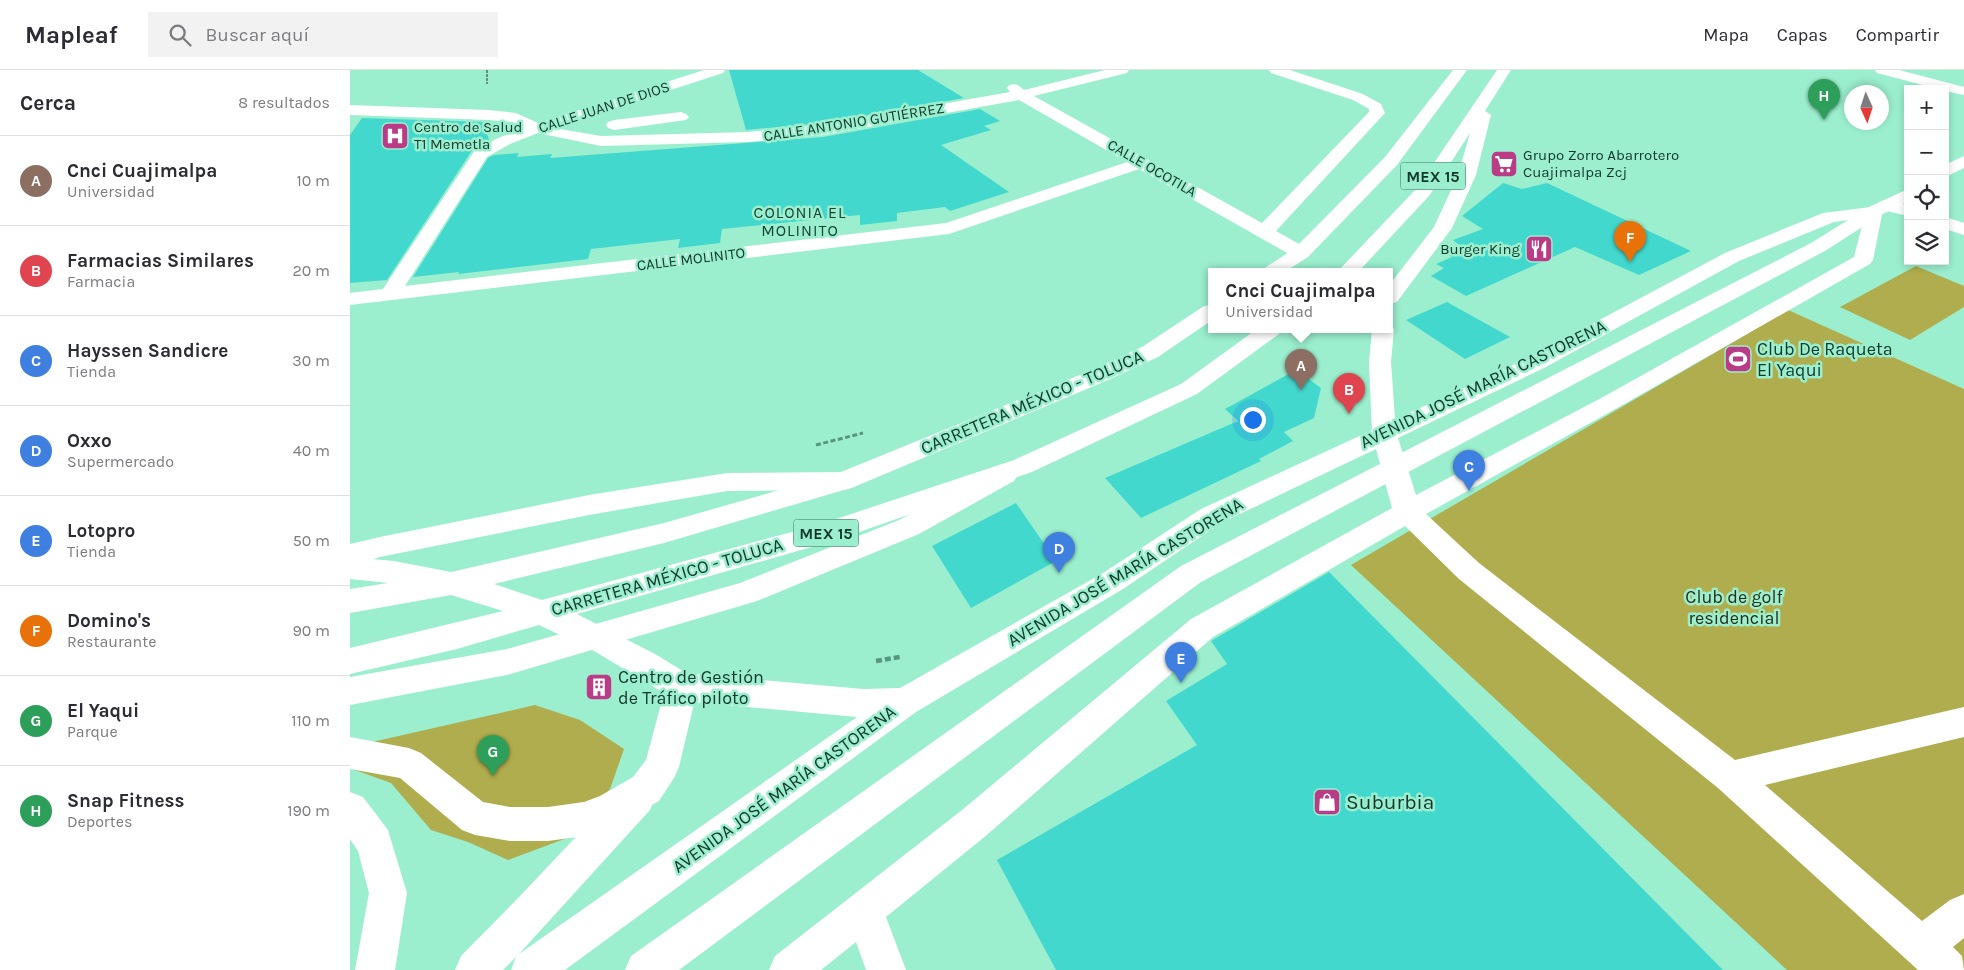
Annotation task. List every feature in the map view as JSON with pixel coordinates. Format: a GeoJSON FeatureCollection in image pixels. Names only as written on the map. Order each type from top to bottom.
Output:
{"type":"FeatureCollection","features":[{"type":"Feature","properties":{"kind":"street","name":"CALLE JUAN DE DIOS"},"geometry":{"type":"LineString","coordinates":[[390,295],[481,154],[504,141],[537,128],[718,70]]}},
{"type":"Feature","properties":{"kind":"street","name":"CALLE ANTONIO GUTIÉRREZ"},"geometry":{"type":"LineString","coordinates":[[537,128],[583,140],[748,138],[822,130],[1022,86],[1122,70]]}},
{"type":"Feature","properties":{"kind":"street"},"geometry":{"type":"LineString","coordinates":[[1264,232],[1377,113],[1376,107],[1358,97],[1276,70]]}},
{"type":"Feature","properties":{"kind":"street","name":"MEX 15"},"geometry":{"type":"LineString","coordinates":[[1278,268],[1301,253],[1391,161],[1460,70]]}},
{"type":"Feature","properties":{"kind":"street","name":"MEX 15"},"geometry":{"type":"LineString","coordinates":[[1351,268],[1423,192],[1504,70]]}},
{"type":"Feature","properties":{"kind":"street"},"geometry":{"type":"LineString","coordinates":[[1882,70],[1964,91]]}},
{"type":"Feature","properties":{"kind":"street","name":"CALLE OCOTILA"},"geometry":{"type":"LineString","coordinates":[[1001,82],[1022,86],[1142,162],[1301,253]]}},
{"type":"Feature","properties":{"kind":"street"},"geometry":{"type":"LineString","coordinates":[[1393,294],[1443,228],[1468,175],[1488,94]]}},
{"type":"Feature","properties":{"kind":"street"},"geometry":{"type":"LineString","coordinates":[[350,110],[489,115],[516,118],[537,128],[593,128],[681,117]]}},
{"type":"Feature","properties":{"kind":"street"},"geometry":{"type":"LineString","coordinates":[[623,141],[746,122]]}},
{"type":"Feature","properties":{"kind":"street"},"geometry":{"type":"LineString","coordinates":[[1949,170],[1964,161]]}},
{"type":"Feature","properties":{"kind":"street","name":"CALLE MOLINITO"},"geometry":{"type":"LineString","coordinates":[[350,299],[949,228],[1142,162]]}},
{"type":"Feature","properties":{"kind":"street","name":"AVENIDA JOSÉ MARÍA CASTORENA"},"geometry":{"type":"LineString","coordinates":[[644,970],[1191,574],[1818,247],[1904,196]]}},
{"type":"Feature","properties":{"kind":"street"},"geometry":{"type":"LineString","coordinates":[[789,970],[974,822],[1202,628],[1407,512],[1611,402],[1863,260],[1881,208],[1904,211]]}},
{"type":"Feature","properties":{"kind":"street","name":"AVENIDA JOSÉ MARÍA CASTORENA"},"geometry":{"type":"LineString","coordinates":[[531,970],[904,702],[1113,581],[1212,516],[1384,433],[1536,363],[1732,257],[1830,218],[1881,208]]}},
{"type":"Feature","properties":{"kind":"street"},"geometry":{"type":"LineString","coordinates":[[1949,224],[1964,229]]}},
{"type":"Feature","properties":{"kind":"street","name":"CARRETERA MÉXICO - TOLUCA"},"geometry":{"type":"LineString","coordinates":[[350,601],[449,584],[664,533],[845,482],[1100,375],[1150,352],[1208,314]]}},
{"type":"Feature","properties":{"kind":"street","name":"CARRETERA MÉXICO - TOLUCA"},"geometry":{"type":"LineString","coordinates":[[350,661],[457,636],[826,533],[1023,466],[1189,389],[1266,333]]}},
{"type":"Feature","properties":{"kind":"street"},"geometry":{"type":"LineString","coordinates":[[1382,333],[1380,362],[1384,433],[1407,512],[1469,571],[1730,777],[1934,958],[1964,914]]}},
{"type":"Feature","properties":{"kind":"street"},"geometry":{"type":"LineString","coordinates":[[350,691],[507,662],[747,593],[909,527],[1023,466]]}},
{"type":"Feature","properties":{"kind":"street"},"geometry":{"type":"LineString","coordinates":[[350,555],[390,545],[588,505],[727,482],[845,482]]}},
{"type":"Feature","properties":{"kind":"street"},"geometry":{"type":"LineString","coordinates":[[350,568],[379,569],[465,586],[535,609],[646,663],[682,687],[863,703],[904,702]]}},
{"type":"Feature","properties":{"kind":"street"},"geometry":{"type":"LineString","coordinates":[[475,970],[534,910],[646,788],[662,767],[682,687]]}},
{"type":"Feature","properties":{"kind":"street"},"geometry":{"type":"LineString","coordinates":[[1730,777],[1964,722]]}},
{"type":"Feature","properties":{"kind":"street"},"geometry":{"type":"LineString","coordinates":[[350,753],[409,764],[475,818],[510,824],[548,824],[584,818],[612,808],[646,788]]}},
{"type":"Feature","properties":{"kind":"street"},"geometry":{"type":"LineString","coordinates":[[350,809],[375,843],[388,893],[375,970]]}},
{"type":"Feature","properties":{"kind":"street"},"geometry":{"type":"LineString","coordinates":[[864,910],[886,970]]}},
{"type":"Feature","properties":{"kind":"green space"},"geometry":{"type":"Polygon","coordinates":[[[1916,266],[1964,286],[1964,307],[1910,340],[1840,307],[1916,266]]]}},
{"type":"Feature","properties":{"kind":"green space","name":"Club de golf residencial"},"geometry":{"type":"Polygon","coordinates":[[[1788,310],[1964,389],[1964,970],[1787,970],[1351,565],[1788,310]]]}},
{"type":"Feature","properties":{"kind":"green space"},"geometry":{"type":"Polygon","coordinates":[[[535,705],[580,720],[624,749],[610,789],[567,838],[508,860],[468,842],[431,830],[391,783],[352,769],[350,747],[535,705]]]}},
{"type":"Feature","properties":{"kind":"building"},"geometry":{"type":"Polygon","coordinates":[[[729,70],[918,70],[964,98],[823,123],[746,130],[729,70]]]}},
{"type":"Feature","properties":{"kind":"building"},"geometry":{"type":"Polygon","coordinates":[[[980,109],[1000,121],[984,126],[991,130],[941,145],[1009,192],[950,211],[945,207],[897,213],[897,221],[860,225],[860,215],[722,229],[720,243],[678,248],[680,239],[591,249],[588,259],[458,274],[459,272],[413,277],[488,158],[494,155],[519,153],[517,157],[552,154],[550,158],[823,137],[980,109]]]}},
{"type":"Feature","properties":{"kind":"building"},"geometry":{"type":"Polygon","coordinates":[[[362,118],[484,122],[489,140],[473,149],[387,280],[350,283],[350,135],[362,118]]]}},
{"type":"Feature","properties":{"kind":"building"},"geometry":{"type":"Polygon","coordinates":[[[1503,183],[1522,189],[1547,183],[1691,251],[1639,275],[1575,247],[1466,296],[1431,276],[1444,268],[1436,264],[1452,257],[1442,250],[1459,245],[1453,240],[1483,229],[1462,216],[1503,183]]]}},
{"type":"Feature","properties":{"kind":"building"},"geometry":{"type":"Polygon","coordinates":[[[1447,302],[1510,337],[1465,359],[1406,320],[1447,302]]]}},
{"type":"Feature","properties":{"kind":"building"},"geometry":{"type":"Polygon","coordinates":[[[1296,370],[1321,388],[1314,418],[1284,432],[1293,441],[1259,459],[1261,461],[1141,518],[1105,478],[1238,421],[1225,409],[1296,370]]]}},
{"type":"Feature","properties":{"kind":"building"},"geometry":{"type":"Polygon","coordinates":[[[1016,503],[1056,561],[971,608],[932,546],[1016,503]]]}},
{"type":"Feature","properties":{"kind":"building","name":"Suburbia"},"geometry":{"type":"Polygon","coordinates":[[[1329,572],[1723,970],[1056,970],[997,860],[1197,745],[1166,701],[1227,664],[1211,641],[1329,572]]]}},
{"type":"Feature","properties":{"kind":"place","name":"Snap Fitness"},"geometry":{"type":"Point","coordinates":[1824,120]}},
{"type":"Feature","properties":{"kind":"place","name":"Centro de Salud T1 Memetla"},"geometry":{"type":"Point","coordinates":[395,136]}},
{"type":"Feature","properties":{"kind":"place","name":"Grupo Zorro Abarrotero Cuajimalpa Zcj"},"geometry":{"type":"Point","coordinates":[1504,164]}},
{"type":"Feature","properties":{"kind":"place","name":"Burger King"},"geometry":{"type":"Point","coordinates":[1539,249]}},
{"type":"Feature","properties":{"kind":"place","name":"Domino's"},"geometry":{"type":"Point","coordinates":[1630,262]}},
{"type":"Feature","properties":{"kind":"place","name":"Club De Raqueta El Yaqui"},"geometry":{"type":"Point","coordinates":[1738,359]}},
{"type":"Feature","properties":{"kind":"place","name":"Cnci Cuajimalpa"},"geometry":{"type":"Point","coordinates":[1301,390]}},
{"type":"Feature","properties":{"kind":"place","name":"Farmacias Similares"},"geometry":{"type":"Point","coordinates":[1349,414]}},
{"type":"Feature","properties":{"kind":"place","name":"Hayssen Sandicre"},"geometry":{"type":"Point","coordinates":[1469,491]}},
{"type":"Feature","properties":{"kind":"place","name":"Oxxo"},"geometry":{"type":"Point","coordinates":[1059,573]}},
{"type":"Feature","properties":{"kind":"place","name":"Lotopro"},"geometry":{"type":"Point","coordinates":[1181,683]}},
{"type":"Feature","properties":{"kind":"place","name":"Centro de Gestión de Tráfico piloto"},"geometry":{"type":"Point","coordinates":[599,687]}},
{"type":"Feature","properties":{"kind":"place","name":"El Yaqui"},"geometry":{"type":"Point","coordinates":[493,776]}},
{"type":"Feature","properties":{"kind":"place","name":"Suburbia"},"geometry":{"type":"Point","coordinates":[1327,802]}},
{"type":"Feature","properties":{"kind":"district","name":"COLONIA EL MOLINITO"},"geometry":{"type":"Point","coordinates":[800,221]}}]}
